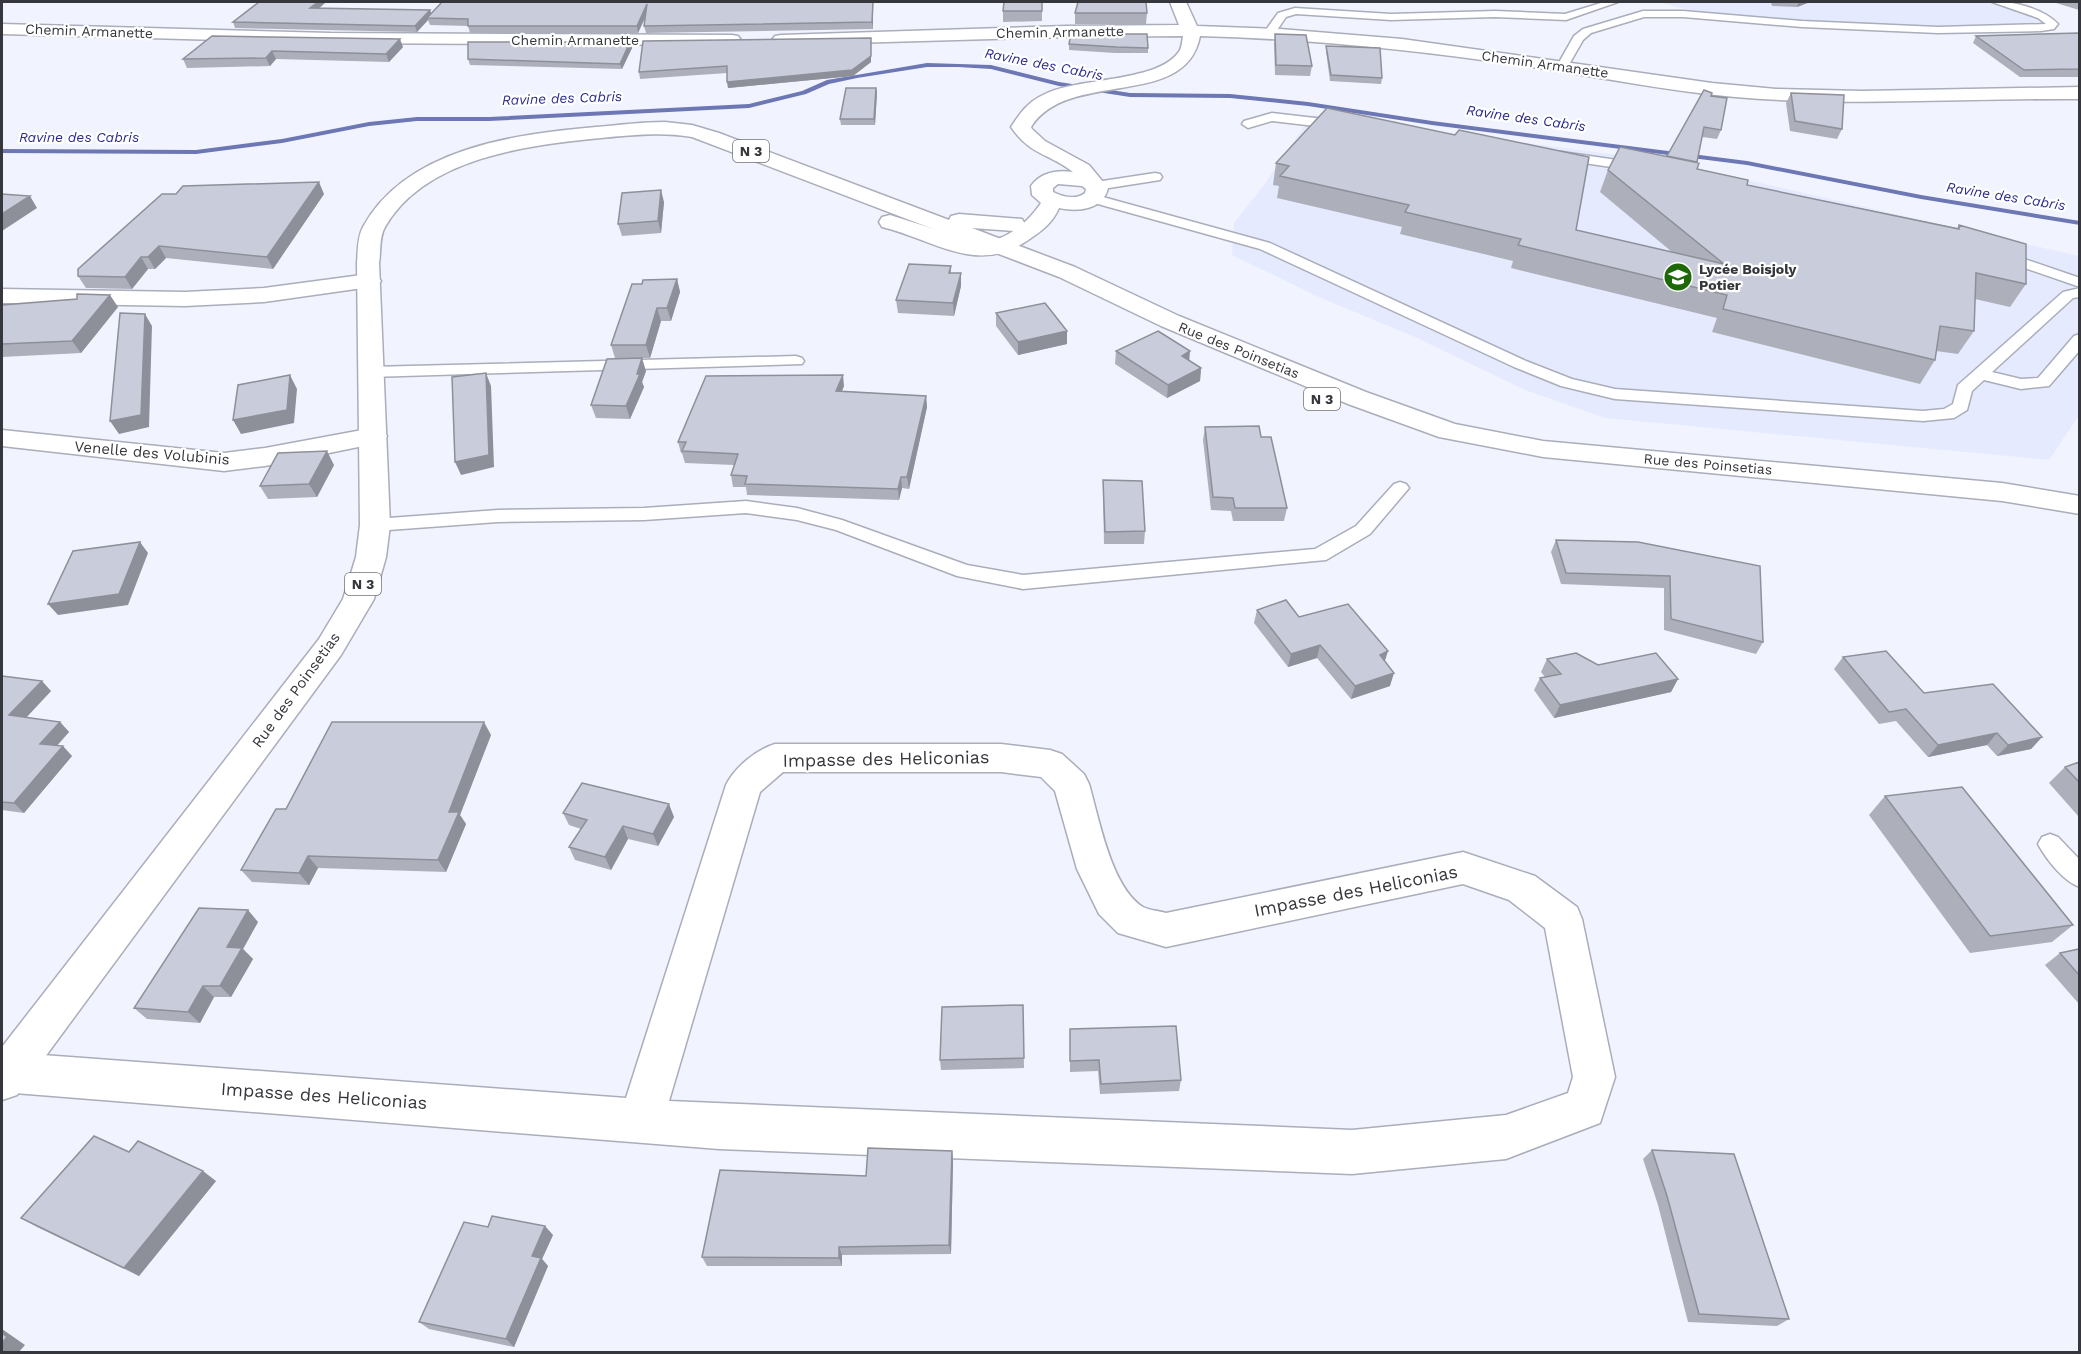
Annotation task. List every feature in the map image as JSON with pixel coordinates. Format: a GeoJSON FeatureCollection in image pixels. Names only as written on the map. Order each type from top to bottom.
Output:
{"type":"FeatureCollection","features":[{"type":"Feature","properties":{"kind":"street"},"geometry":{"type":"LineString","coordinates":[[1093,189],[1088,174],[1067,159],[1038,146],[1021,127],[1025,115],[1057,95],[1167,70],[1186,56],[1190,47],[1191,31],[1178,2]]}},
{"type":"Feature","properties":{"kind":"street","name":"Chemin Armanette"},"geometry":{"type":"LineString","coordinates":[[2,29],[330,38],[760,40],[1191,31],[1269,34],[1394,45],[1563,66],[1732,91],[1793,96],[1861,98],[2033,92],[2079,93]]}},
{"type":"Feature","properties":{"kind":"street","name":"Rue des Poinsetias"},"geometry":{"type":"LineString","coordinates":[[4,1075],[330,647],[358,599],[371,557],[375,525],[368,263],[373,228],[401,194],[428,176],[456,162],[514,142],[572,133],[602,132],[671,140],[892,213],[991,251],[1420,438],[1480,454],[1553,468],[2079,511]]}},
{"type":"Feature","properties":{"kind":"street"},"geometry":{"type":"LineString","coordinates":[[1050,153],[1058,164],[1055,178]]}},
{"type":"Feature","properties":{"kind":"street"},"geometry":{"type":"LineString","coordinates":[[1069,176],[1093,189],[1080,203],[1053,204],[1041,191],[1046,182],[1069,176]]}},
{"type":"Feature","properties":{"kind":"street"},"geometry":{"type":"LineString","coordinates":[[991,251],[1021,226],[1048,213],[1053,204]]}},
{"type":"Feature","properties":{"kind":"street"},"geometry":{"type":"LineString","coordinates":[[892,213],[969,224],[1021,226],[1067,272]]}},
{"type":"Feature","properties":{"kind":"street","name":"Rue des Poinsetias"},"geometry":{"type":"LineString","coordinates":[[991,251],[1067,272],[1170,321],[1357,398],[1449,431],[1543,449],[2002,492],[2079,505]]}},
{"type":"Feature","properties":{"kind":"street"},"geometry":{"type":"LineString","coordinates":[[2,296],[185,299],[264,295],[369,281]]}},
{"type":"Feature","properties":{"kind":"street","name":"Venelle des Volubinis"},"geometry":{"type":"LineString","coordinates":[[2,438],[224,462],[265,457],[373,436]]}},
{"type":"Feature","properties":{"kind":"street","name":"Impasse des Heliconias"},"geometry":{"type":"LineString","coordinates":[[4,1075],[719,1127],[1352,1152],[1506,1137],[1585,1108],[1594,1077],[1563,919],[1522,888],[1463,868],[1166,930],[1132,921],[1113,902],[1096,869],[1071,784],[1050,764],[1001,758],[775,758],[744,785],[641,1121]]}},
{"type":"Feature","properties":{"kind":"lane"},"geometry":{"type":"LineString","coordinates":[[1269,34],[1282,15],[1295,11],[1390,17],[1495,14],[1566,17],[1613,2]]}},
{"type":"Feature","properties":{"kind":"lane"},"geometry":{"type":"LineString","coordinates":[[1563,66],[1578,38],[1587,31],[1643,14],[1683,14],[1802,24],[1938,30],[2041,28],[2050,27],[2053,24],[2042,16],[1997,2]]}},
{"type":"Feature","properties":{"kind":"lane"},"geometry":{"type":"LineString","coordinates":[[1248,124],[1272,117],[1350,126]]}},
{"type":"Feature","properties":{"kind":"lane"},"geometry":{"type":"LineString","coordinates":[[1551,154],[1649,169]]}},
{"type":"Feature","properties":{"kind":"lane"},"geometry":{"type":"LineString","coordinates":[[1093,189],[1116,170]]}},
{"type":"Feature","properties":{"kind":"lane"},"geometry":{"type":"LineString","coordinates":[[1093,189],[1155,177]]}},
{"type":"Feature","properties":{"kind":"lane"},"geometry":{"type":"LineString","coordinates":[[1093,189],[1265,246],[1520,364],[1567,383],[1615,394],[1923,416],[1948,414],[1961,406],[1964,389],[1980,374],[2068,295],[2079,292]]}},
{"type":"Feature","properties":{"kind":"lane"},"geometry":{"type":"LineString","coordinates":[[1988,252],[2023,261],[2079,283]]}},
{"type":"Feature","properties":{"kind":"lane"},"geometry":{"type":"LineString","coordinates":[[1980,374],[2021,384],[2043,383],[2079,339]]}},
{"type":"Feature","properties":{"kind":"lane"},"geometry":{"type":"LineString","coordinates":[[370,372],[796,361]]}},
{"type":"Feature","properties":{"kind":"lane"},"geometry":{"type":"LineString","coordinates":[[375,525],[498,516],[644,514],[746,507],[797,514],[842,526],[964,571],[1023,582],[1319,555],[1363,530],[1400,488]]}},
{"type":"Feature","properties":{"kind":"lane"},"geometry":{"type":"LineString","coordinates":[[2050,844],[2079,877]]}},
{"type":"Feature","properties":{"kind":"shaded area"},"geometry":{"type":"Polygon","coordinates":[[[1659,2],[1987,2],[2038,18],[2039,22],[1940,28],[1843,24],[1696,12],[1659,2]]]}},
{"type":"Feature","properties":{"kind":"shaded area","name":"Lycée Boisjoly Potier"},"geometry":{"type":"Polygon","coordinates":[[[1312,115],[1665,161],[2079,256],[2079,415],[2049,460],[1605,418],[1525,390],[1415,337],[1321,298],[1232,255],[1234,223],[1264,185],[1312,115]]]}},
{"type":"Feature","properties":{"kind":"building"},"geometry":{"type":"Polygon","coordinates":[[[259,2],[318,2],[310,8],[430,10],[415,26],[233,22],[259,2]]]}},
{"type":"Feature","properties":{"kind":"building"},"geometry":{"type":"Polygon","coordinates":[[[442,2],[873,2],[872,22],[644,26],[647,4],[637,26],[468,26],[468,19],[427,18],[442,2]]]}},
{"type":"Feature","properties":{"kind":"building"},"geometry":{"type":"Polygon","coordinates":[[[1004,2],[1042,2],[1042,11],[1003,11],[1004,2]]]}},
{"type":"Feature","properties":{"kind":"building"},"geometry":{"type":"Polygon","coordinates":[[[1078,2],[1146,2],[1147,13],[1075,13],[1078,2]]]}},
{"type":"Feature","properties":{"kind":"building"},"geometry":{"type":"Polygon","coordinates":[[[2079,33],[2079,69],[2024,70],[1976,36],[2079,33]]]}},
{"type":"Feature","properties":{"kind":"building"},"geometry":{"type":"Polygon","coordinates":[[[1071,34],[1147,34],[1148,48],[1069,44],[1071,34]]]}},
{"type":"Feature","properties":{"kind":"building"},"geometry":{"type":"Polygon","coordinates":[[[1275,34],[1306,35],[1312,66],[1276,65],[1275,34]]]}},
{"type":"Feature","properties":{"kind":"building"},"geometry":{"type":"Polygon","coordinates":[[[212,36],[400,39],[386,54],[272,51],[266,58],[183,59],[212,36]]]}},
{"type":"Feature","properties":{"kind":"building"},"geometry":{"type":"Polygon","coordinates":[[[871,38],[871,56],[852,70],[727,82],[727,66],[639,72],[643,41],[871,38]]]}},
{"type":"Feature","properties":{"kind":"building"},"geometry":{"type":"Polygon","coordinates":[[[468,42],[630,42],[620,64],[468,59],[468,42]]]}},
{"type":"Feature","properties":{"kind":"building"},"geometry":{"type":"Polygon","coordinates":[[[1326,46],[1380,48],[1382,78],[1331,75],[1326,46]]]}},
{"type":"Feature","properties":{"kind":"building"},"geometry":{"type":"Polygon","coordinates":[[[846,88],[876,88],[874,119],[840,119],[846,88]]]}},
{"type":"Feature","properties":{"kind":"building"},"geometry":{"type":"Polygon","coordinates":[[[1704,90],[1712,93],[1711,96],[1727,98],[1721,130],[1704,127],[1697,162],[1667,156],[1704,90]]]}},
{"type":"Feature","properties":{"kind":"building"},"geometry":{"type":"Polygon","coordinates":[[[1791,93],[1844,95],[1842,129],[1795,121],[1791,93]]]}},
{"type":"Feature","properties":{"kind":"building"},"geometry":{"type":"Polygon","coordinates":[[[1327,108],[1455,135],[1459,130],[1589,157],[1576,230],[1724,264],[1608,170],[1620,147],[1699,163],[1697,169],[1748,180],[1747,185],[1959,229],[1959,225],[2026,244],[2026,284],[1976,273],[1974,331],[1940,326],[1935,360],[1723,309],[1727,295],[1518,245],[1521,239],[1405,212],[1409,205],[1280,176],[1289,166],[1276,163],[1327,108]]]}},
{"type":"Feature","properties":{"kind":"building"},"geometry":{"type":"Polygon","coordinates":[[[319,182],[267,257],[159,246],[148,257],[141,257],[125,277],[78,276],[78,269],[162,194],[176,194],[183,186],[319,182]]]}},
{"type":"Feature","properties":{"kind":"building"},"geometry":{"type":"Polygon","coordinates":[[[661,190],[658,221],[618,224],[622,193],[661,190]]]}},
{"type":"Feature","properties":{"kind":"building"},"geometry":{"type":"Polygon","coordinates":[[[2,194],[30,196],[2,214],[2,194]]]}},
{"type":"Feature","properties":{"kind":"building"},"geometry":{"type":"Polygon","coordinates":[[[909,264],[951,266],[949,273],[961,273],[953,303],[896,300],[909,264]]]}},
{"type":"Feature","properties":{"kind":"building"},"geometry":{"type":"Polygon","coordinates":[[[677,279],[667,308],[657,308],[646,345],[611,345],[632,284],[642,284],[643,280],[677,279]]]}},
{"type":"Feature","properties":{"kind":"building"},"geometry":{"type":"Polygon","coordinates":[[[77,294],[110,295],[72,341],[2,344],[2,305],[77,299],[77,294]]]}},
{"type":"Feature","properties":{"kind":"building"},"geometry":{"type":"Polygon","coordinates":[[[1045,303],[1067,331],[1018,342],[996,313],[1045,303]]]}},
{"type":"Feature","properties":{"kind":"building"},"geometry":{"type":"Polygon","coordinates":[[[120,313],[145,314],[141,415],[110,421],[120,313]]]}},
{"type":"Feature","properties":{"kind":"building"},"geometry":{"type":"Polygon","coordinates":[[[1158,331],[1190,351],[1182,356],[1201,368],[1168,385],[1116,351],[1158,331]]]}},
{"type":"Feature","properties":{"kind":"building"},"geometry":{"type":"Polygon","coordinates":[[[642,358],[637,374],[640,374],[626,406],[591,405],[607,359],[642,358]]]}},
{"type":"Feature","properties":{"kind":"building"},"geometry":{"type":"Polygon","coordinates":[[[486,373],[489,455],[455,462],[452,377],[486,373]]]}},
{"type":"Feature","properties":{"kind":"building"},"geometry":{"type":"Polygon","coordinates":[[[290,375],[287,410],[233,420],[238,385],[290,375]]]}},
{"type":"Feature","properties":{"kind":"building"},"geometry":{"type":"Polygon","coordinates":[[[843,375],[836,391],[926,396],[907,477],[901,477],[898,489],[745,484],[747,476],[731,475],[738,454],[682,451],[686,442],[678,442],[706,376],[843,375]]]}},
{"type":"Feature","properties":{"kind":"building"},"geometry":{"type":"Polygon","coordinates":[[[1259,426],[1261,437],[1271,437],[1287,508],[1235,508],[1233,498],[1213,497],[1205,427],[1259,426]]]}},
{"type":"Feature","properties":{"kind":"building"},"geometry":{"type":"Polygon","coordinates":[[[327,451],[309,484],[260,486],[278,453],[327,451]]]}},
{"type":"Feature","properties":{"kind":"building"},"geometry":{"type":"Polygon","coordinates":[[[1103,480],[1142,481],[1145,531],[1105,532],[1103,480]]]}},
{"type":"Feature","properties":{"kind":"building"},"geometry":{"type":"Polygon","coordinates":[[[1556,540],[1638,542],[1760,566],[1763,642],[1671,619],[1670,576],[1566,573],[1556,540]]]}},
{"type":"Feature","properties":{"kind":"building"},"geometry":{"type":"Polygon","coordinates":[[[140,542],[119,594],[48,604],[73,551],[140,542]]]}},
{"type":"Feature","properties":{"kind":"building"},"geometry":{"type":"Polygon","coordinates":[[[1286,600],[1299,617],[1348,604],[1388,651],[1380,655],[1394,673],[1355,686],[1320,645],[1291,654],[1257,610],[1286,600]]]}},
{"type":"Feature","properties":{"kind":"building"},"geometry":{"type":"Polygon","coordinates":[[[1886,651],[1924,693],[1993,684],[2042,737],[2008,745],[1997,733],[1938,745],[1906,709],[1889,712],[1843,657],[1886,651]]]}},
{"type":"Feature","properties":{"kind":"building"},"geometry":{"type":"Polygon","coordinates":[[[1576,653],[1598,665],[1656,653],[1678,679],[1560,705],[1540,678],[1561,674],[1547,659],[1576,653]]]}},
{"type":"Feature","properties":{"kind":"building"},"geometry":{"type":"Polygon","coordinates":[[[2,676],[42,681],[9,715],[60,722],[40,744],[63,746],[14,803],[2,802],[2,676]]]}},
{"type":"Feature","properties":{"kind":"building"},"geometry":{"type":"Polygon","coordinates":[[[332,722],[484,722],[449,812],[459,812],[438,860],[308,856],[299,873],[241,870],[276,809],[286,809],[332,722]]]}},
{"type":"Feature","properties":{"kind":"building"},"geometry":{"type":"Polygon","coordinates":[[[2079,762],[2079,782],[2065,767],[2079,762]]]}},
{"type":"Feature","properties":{"kind":"building"},"geometry":{"type":"Polygon","coordinates":[[[582,783],[669,804],[653,834],[623,826],[605,857],[569,847],[587,820],[563,813],[582,783]]]}},
{"type":"Feature","properties":{"kind":"building"},"geometry":{"type":"Polygon","coordinates":[[[1962,787],[2073,925],[1990,936],[1885,796],[1962,787]]]}},
{"type":"Feature","properties":{"kind":"building"},"geometry":{"type":"Polygon","coordinates":[[[199,908],[248,910],[227,947],[242,948],[220,986],[203,986],[188,1012],[134,1008],[199,908]]]}},
{"type":"Feature","properties":{"kind":"building"},"geometry":{"type":"Polygon","coordinates":[[[2079,949],[2079,975],[2060,953],[2079,949]]]}},
{"type":"Feature","properties":{"kind":"building"},"geometry":{"type":"Polygon","coordinates":[[[1023,1005],[1024,1058],[940,1060],[942,1007],[1023,1005]]]}},
{"type":"Feature","properties":{"kind":"building"},"geometry":{"type":"Polygon","coordinates":[[[1176,1026],[1181,1080],[1101,1084],[1099,1060],[1070,1061],[1070,1029],[1176,1026]]]}},
{"type":"Feature","properties":{"kind":"building"},"geometry":{"type":"Polygon","coordinates":[[[94,1136],[129,1152],[138,1141],[203,1171],[124,1268],[21,1218],[94,1136]]]}},
{"type":"Feature","properties":{"kind":"building"},"geometry":{"type":"Polygon","coordinates":[[[868,1148],[952,1151],[949,1245],[839,1247],[839,1258],[702,1257],[720,1170],[866,1176],[868,1148]]]}},
{"type":"Feature","properties":{"kind":"building"},"geometry":{"type":"Polygon","coordinates":[[[1652,1150],[1734,1154],[1789,1319],[1699,1314],[1652,1150]]]}},
{"type":"Feature","properties":{"kind":"building"},"geometry":{"type":"Polygon","coordinates":[[[492,1216],[545,1226],[532,1256],[541,1258],[506,1339],[419,1322],[464,1222],[488,1227],[492,1216]]]}},
{"type":"Feature","properties":{"kind":"building"},"geometry":{"type":"Polygon","coordinates":[[[2,1333],[7,1337],[2,1343],[2,1333]]]}},
{"type":"Feature","properties":{"kind":"waterway","name":"Ravine des Cabris"},"geometry":{"type":"LineString","coordinates":[[2,151],[196,152],[282,141],[369,124],[417,119],[489,119],[749,106],[804,93],[827,82],[857,76],[927,65],[958,65],[991,67],[1059,84],[1130,95],[1230,96],[1308,104],[1432,123],[1747,163],[1921,197],[2080,223]]}},
{"type":"Feature","properties":{"kind":"place","name":"Lycée Boisjoly Potier"},"geometry":{"type":"Point","coordinates":[1678,277]}}]}
